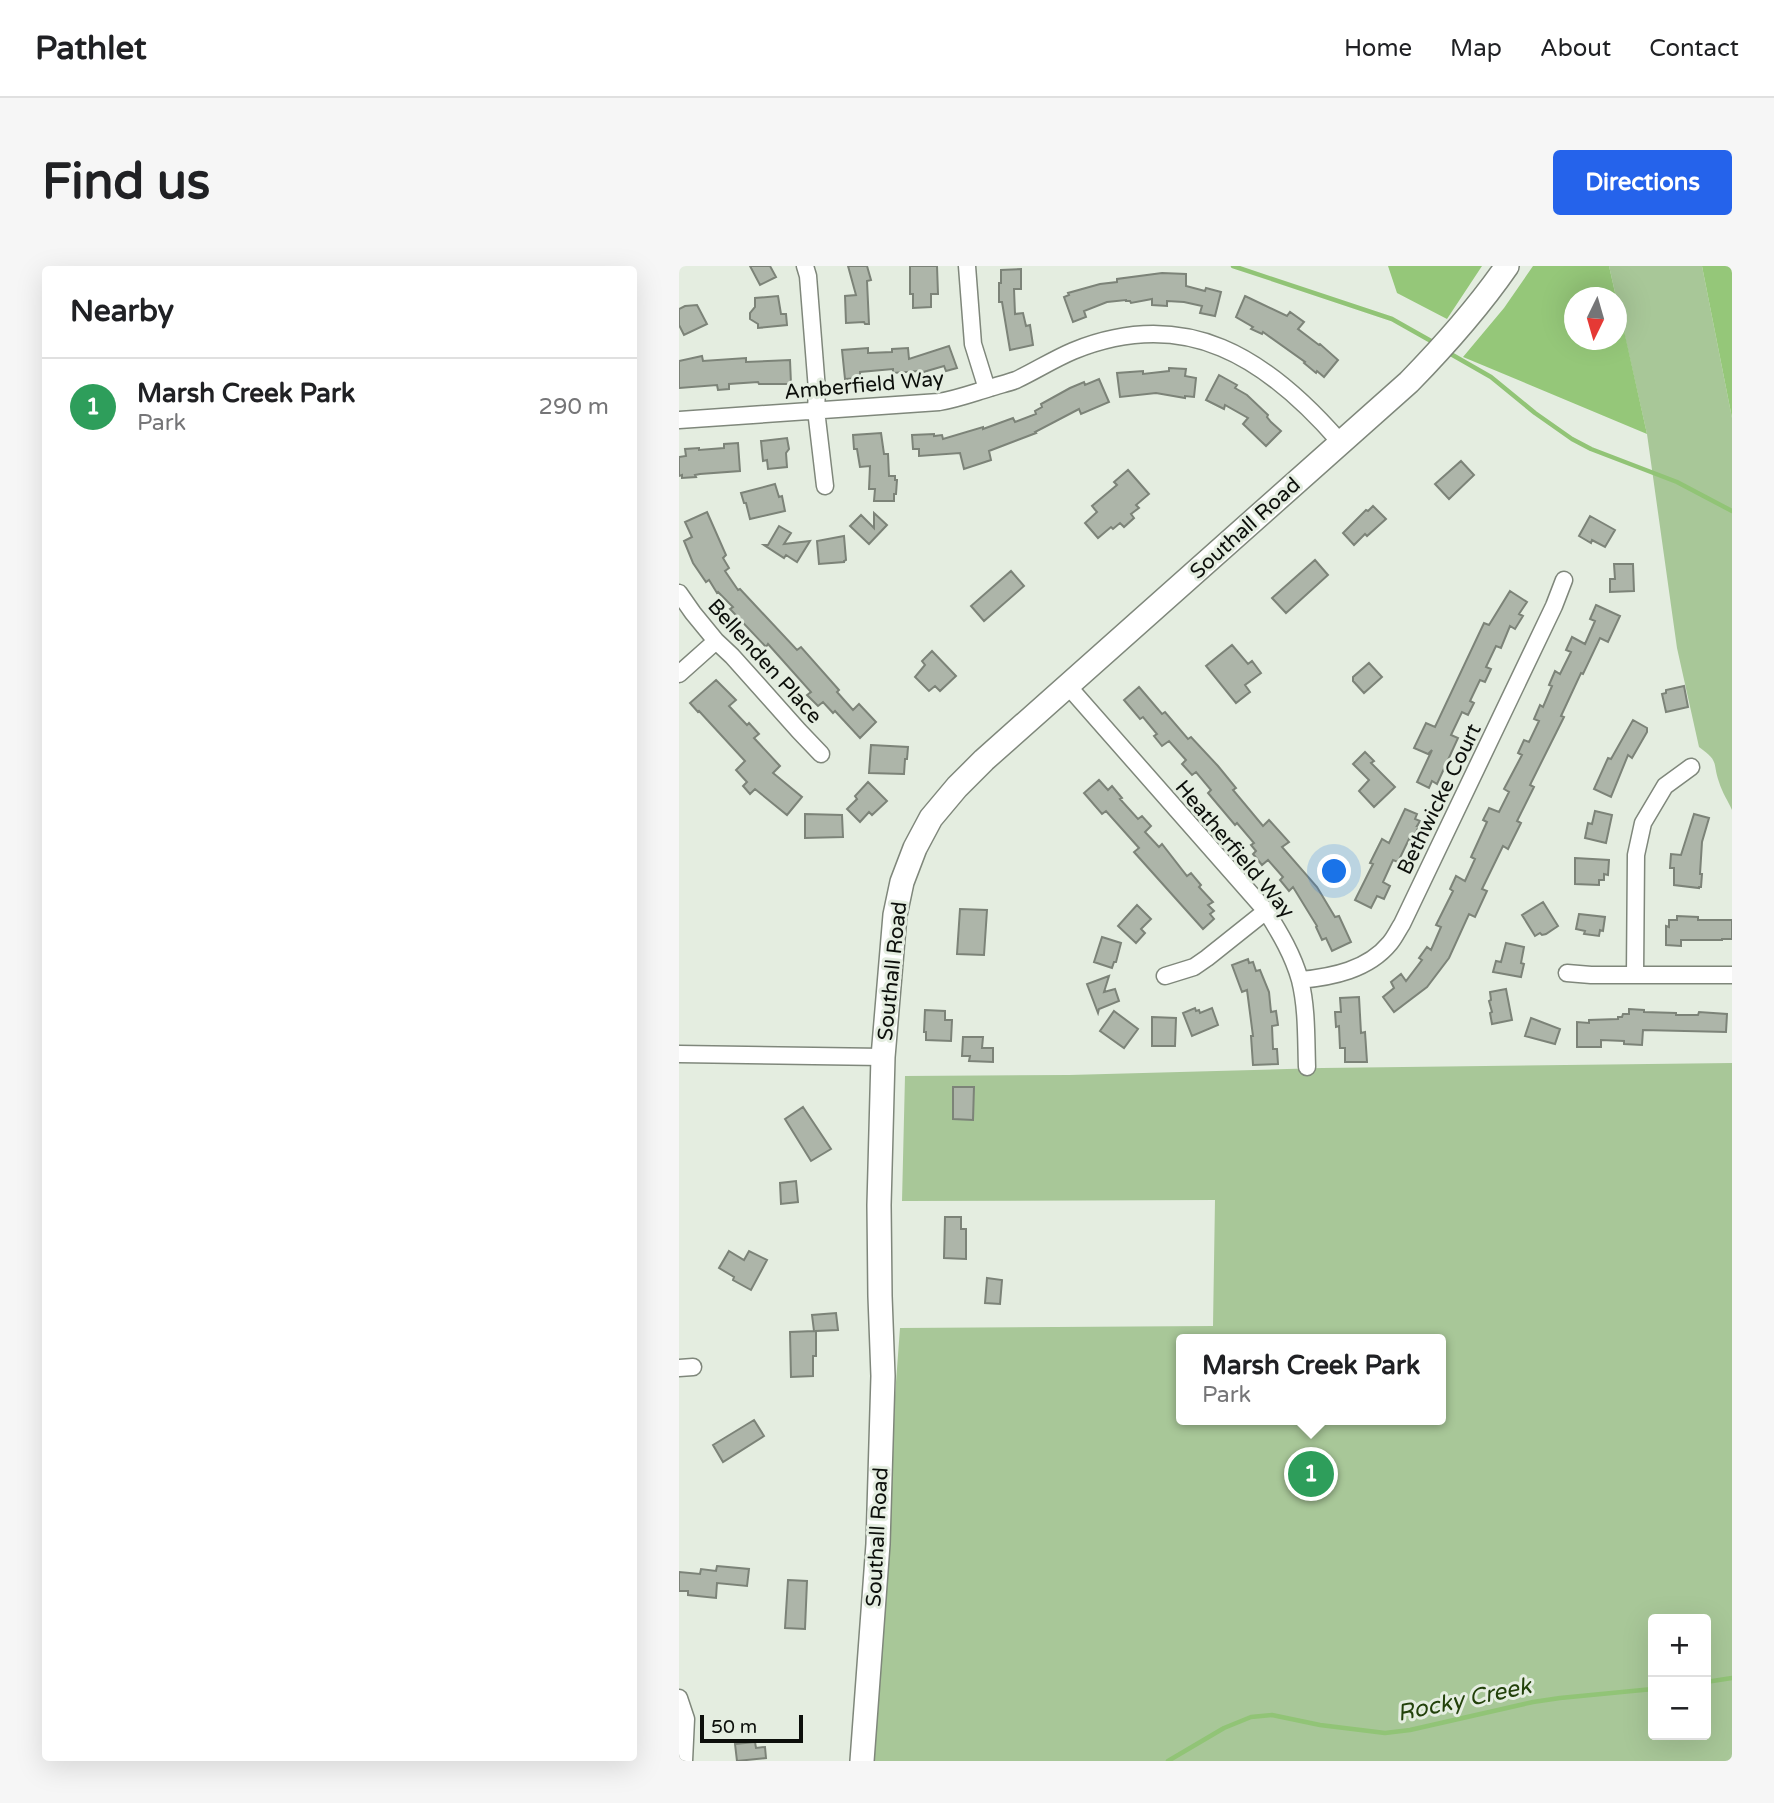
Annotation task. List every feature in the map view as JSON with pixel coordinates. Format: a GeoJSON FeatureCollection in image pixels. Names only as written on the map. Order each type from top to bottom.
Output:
{"type":"FeatureCollection","features":[{"type":"Feature","properties":{"kind":"street"},"geometry":{"type":"LineString","coordinates":[[805,266],[825,486]]}},
{"type":"Feature","properties":{"kind":"street"},"geometry":{"type":"LineString","coordinates":[[967,266],[973,344],[987,389]]}},
{"type":"Feature","properties":{"kind":"street","name":"Southall Road"},"geometry":{"type":"LineString","coordinates":[[862,1761],[878,1544],[880,1479],[883,1376],[879,1205],[883,1057],[895,915],[902,881],[915,848],[931,818],[984,760],[1409,382],[1479,305],[1507,266]]}},
{"type":"Feature","properties":{"kind":"street","name":"Amberfield Way"},"geometry":{"type":"LineString","coordinates":[[679,420],[939,402],[1014,381],[1074,351],[1124,336],[1164,334],[1201,340],[1230,351],[1262,369],[1315,414],[1340,442]]}},
{"type":"Feature","properties":{"kind":"street","name":"Bethwicke Court"},"geometry":{"type":"LineString","coordinates":[[1300,980],[1337,974],[1363,965],[1379,955],[1391,942],[1554,606],[1564,580]]}},
{"type":"Feature","properties":{"kind":"street","name":"Bellenden Place"},"geometry":{"type":"LineString","coordinates":[[679,593],[716,640],[821,754]]}},
{"type":"Feature","properties":{"kind":"street"},"geometry":{"type":"LineString","coordinates":[[679,674],[716,640]]}},
{"type":"Feature","properties":{"kind":"street","name":"Heatherfield Way"},"geometry":{"type":"LineString","coordinates":[[1068,686],[1266,911],[1290,954],[1300,980],[1307,1067]]}},
{"type":"Feature","properties":{"kind":"street"},"geometry":{"type":"LineString","coordinates":[[1635,975],[1636,855],[1643,823],[1665,786],[1691,767]]}},
{"type":"Feature","properties":{"kind":"street"},"geometry":{"type":"LineString","coordinates":[[1165,976],[1194,967],[1266,911]]}},
{"type":"Feature","properties":{"kind":"street"},"geometry":{"type":"LineString","coordinates":[[1567,973],[1732,975]]}},
{"type":"Feature","properties":{"kind":"street"},"geometry":{"type":"LineString","coordinates":[[679,1055],[883,1057]]}},
{"type":"Feature","properties":{"kind":"street"},"geometry":{"type":"LineString","coordinates":[[679,1698],[685,1719],[684,1761]]}},
{"type":"Feature","properties":{"kind":"green space"},"geometry":{"type":"Polygon","coordinates":[[[1388,266],[1482,266],[1447,319],[1397,293],[1388,266]]]}},
{"type":"Feature","properties":{"kind":"green space"},"geometry":{"type":"Polygon","coordinates":[[[1533,266],[1609,266],[1614,287],[1564,287],[1564,350],[1627,350],[1627,344],[1647,434],[1463,357],[1504,308],[1533,266]]]}},
{"type":"Feature","properties":{"kind":"green space"},"geometry":{"type":"Polygon","coordinates":[[[1609,266],[1702,266],[1732,418],[1732,810],[1720,786],[1713,759],[1699,747],[1677,648],[1647,434],[1627,346],[1627,287],[1614,287],[1609,266]]]}},
{"type":"Feature","properties":{"kind":"green space"},"geometry":{"type":"Polygon","coordinates":[[[1702,266],[1732,266],[1732,418],[1702,266]]]}},
{"type":"Feature","properties":{"kind":"green space"},"geometry":{"type":"Polygon","coordinates":[[[1732,1063],[1732,1761],[868,1761],[900,1328],[1213,1326],[1215,1200],[902,1201],[905,1076],[1732,1063]]]}},
{"type":"Feature","properties":{"kind":"building"},"geometry":{"type":"Polygon","coordinates":[[[750,266],[770,266],[776,277],[760,285],[750,266]]]}},
{"type":"Feature","properties":{"kind":"building"},"geometry":{"type":"Polygon","coordinates":[[[848,266],[867,266],[871,280],[867,281],[869,324],[846,323],[845,296],[856,295],[848,266]]]}},
{"type":"Feature","properties":{"kind":"building"},"geometry":{"type":"Polygon","coordinates":[[[910,266],[937,266],[938,294],[931,294],[931,307],[913,308],[910,266]]]}},
{"type":"Feature","properties":{"kind":"building"},"geometry":{"type":"Polygon","coordinates":[[[1021,269],[1021,289],[1014,289],[1015,314],[1023,313],[1026,326],[1030,325],[1033,345],[1010,350],[1002,302],[999,302],[999,283],[1001,270],[1021,269]]]}},
{"type":"Feature","properties":{"kind":"building"},"geometry":{"type":"Polygon","coordinates":[[[1162,273],[1186,274],[1186,286],[1221,292],[1215,316],[1200,313],[1202,306],[1184,302],[1167,301],[1167,306],[1152,305],[1152,299],[1131,303],[1126,300],[1107,302],[1084,311],[1086,317],[1073,322],[1064,297],[1069,295],[1068,293],[1117,282],[1117,279],[1162,273]]]}},
{"type":"Feature","properties":{"kind":"building"},"geometry":{"type":"Polygon","coordinates":[[[778,296],[781,314],[786,314],[787,325],[758,328],[758,324],[750,319],[755,298],[778,296]]]}},
{"type":"Feature","properties":{"kind":"building"},"geometry":{"type":"Polygon","coordinates":[[[1245,296],[1287,316],[1290,312],[1304,322],[1298,329],[1338,360],[1324,377],[1263,332],[1262,334],[1251,329],[1253,327],[1236,317],[1245,296]]]}},
{"type":"Feature","properties":{"kind":"building"},"geometry":{"type":"Polygon","coordinates":[[[697,305],[707,324],[684,335],[679,325],[679,309],[697,305]]]}},
{"type":"Feature","properties":{"kind":"building"},"geometry":{"type":"Polygon","coordinates":[[[949,346],[957,368],[946,371],[944,366],[920,373],[893,373],[893,369],[860,372],[860,378],[845,379],[842,350],[868,348],[868,353],[908,348],[909,359],[949,346]]]}},
{"type":"Feature","properties":{"kind":"building"},"geometry":{"type":"Polygon","coordinates":[[[702,356],[703,361],[746,358],[746,362],[790,360],[791,384],[729,384],[729,389],[718,390],[717,385],[679,388],[679,361],[702,356]]]}},
{"type":"Feature","properties":{"kind":"building"},"geometry":{"type":"Polygon","coordinates":[[[1169,368],[1186,369],[1185,376],[1196,378],[1194,397],[1156,393],[1120,397],[1117,373],[1143,371],[1143,374],[1169,371],[1169,368]]]}},
{"type":"Feature","properties":{"kind":"building"},"geometry":{"type":"Polygon","coordinates":[[[1219,375],[1237,385],[1235,388],[1247,395],[1281,431],[1266,446],[1243,424],[1248,418],[1225,405],[1224,409],[1206,400],[1219,375]]]}},
{"type":"Feature","properties":{"kind":"building"},"geometry":{"type":"Polygon","coordinates":[[[1099,379],[1109,402],[1081,414],[1079,409],[1036,433],[989,451],[991,460],[964,469],[960,453],[919,456],[919,449],[913,449],[912,435],[942,435],[943,439],[1013,418],[1015,422],[1036,414],[1035,411],[1042,407],[1041,404],[1070,388],[1099,379]]]}},
{"type":"Feature","properties":{"kind":"building"},"geometry":{"type":"Polygon","coordinates":[[[881,433],[884,454],[888,454],[889,476],[895,476],[897,480],[894,501],[874,501],[875,489],[869,489],[870,466],[860,467],[857,449],[854,449],[853,435],[881,433]]]}},
{"type":"Feature","properties":{"kind":"building"},"geometry":{"type":"Polygon","coordinates":[[[787,438],[787,467],[768,469],[767,460],[763,461],[761,441],[787,438]]]}},
{"type":"Feature","properties":{"kind":"building"},"geometry":{"type":"Polygon","coordinates":[[[738,443],[740,471],[700,474],[695,475],[696,477],[679,476],[679,457],[686,456],[685,449],[724,448],[724,444],[738,443]]]}},
{"type":"Feature","properties":{"kind":"building"},"geometry":{"type":"Polygon","coordinates":[[[1461,461],[1474,475],[1449,499],[1435,484],[1461,461]]]}},
{"type":"Feature","properties":{"kind":"building"},"geometry":{"type":"Polygon","coordinates":[[[1128,470],[1149,494],[1136,505],[1139,508],[1131,514],[1134,518],[1124,527],[1120,523],[1098,538],[1085,523],[1097,512],[1092,506],[1117,485],[1114,482],[1128,470]]]}},
{"type":"Feature","properties":{"kind":"building"},"geometry":{"type":"Polygon","coordinates":[[[775,484],[779,497],[782,496],[785,511],[750,519],[741,493],[775,484]]]}},
{"type":"Feature","properties":{"kind":"building"},"geometry":{"type":"Polygon","coordinates":[[[1373,506],[1386,519],[1354,545],[1343,533],[1373,506]]]}},
{"type":"Feature","properties":{"kind":"building"},"geometry":{"type":"Polygon","coordinates":[[[707,512],[726,555],[723,558],[729,568],[725,571],[738,590],[740,589],[797,650],[801,647],[853,710],[859,704],[876,722],[860,738],[835,711],[833,713],[823,702],[818,706],[807,695],[811,692],[768,644],[766,647],[730,609],[733,607],[717,593],[709,580],[706,582],[693,563],[684,541],[692,537],[685,522],[707,512]]]}},
{"type":"Feature","properties":{"kind":"building"},"geometry":{"type":"Polygon","coordinates":[[[874,513],[887,525],[869,544],[850,526],[861,515],[874,528],[874,513]]]}},
{"type":"Feature","properties":{"kind":"building"},"geometry":{"type":"Polygon","coordinates":[[[1590,516],[1615,530],[1605,547],[1579,536],[1590,516]]]}},
{"type":"Feature","properties":{"kind":"building"},"geometry":{"type":"Polygon","coordinates":[[[779,526],[791,533],[784,544],[810,541],[797,562],[786,555],[784,558],[764,545],[768,545],[779,526]]]}},
{"type":"Feature","properties":{"kind":"building"},"geometry":{"type":"Polygon","coordinates":[[[844,536],[846,560],[819,564],[817,541],[844,536]]]}},
{"type":"Feature","properties":{"kind":"building"},"geometry":{"type":"Polygon","coordinates":[[[1315,560],[1328,575],[1286,613],[1272,598],[1315,560]]]}},
{"type":"Feature","properties":{"kind":"building"},"geometry":{"type":"Polygon","coordinates":[[[1614,564],[1633,564],[1634,591],[1610,592],[1610,579],[1615,579],[1614,564]]]}},
{"type":"Feature","properties":{"kind":"building"},"geometry":{"type":"Polygon","coordinates":[[[1011,571],[1024,586],[984,621],[971,606],[1011,571]]]}},
{"type":"Feature","properties":{"kind":"building"},"geometry":{"type":"Polygon","coordinates":[[[1510,591],[1527,602],[1519,614],[1523,616],[1515,629],[1510,626],[1501,648],[1496,646],[1486,667],[1491,669],[1485,682],[1480,680],[1470,701],[1474,703],[1468,715],[1462,712],[1451,735],[1458,738],[1437,784],[1432,781],[1429,788],[1417,782],[1432,750],[1428,754],[1414,748],[1426,723],[1435,727],[1484,623],[1489,625],[1510,591]]]}},
{"type":"Feature","properties":{"kind":"building"},"geometry":{"type":"Polygon","coordinates":[[[1596,605],[1620,616],[1608,642],[1600,638],[1583,674],[1581,673],[1561,716],[1564,717],[1530,785],[1534,787],[1517,821],[1521,823],[1508,849],[1503,846],[1482,889],[1487,891],[1475,917],[1469,914],[1449,958],[1427,987],[1394,1012],[1383,997],[1394,988],[1391,982],[1401,974],[1406,981],[1422,960],[1419,958],[1427,947],[1431,950],[1441,927],[1436,925],[1453,891],[1450,889],[1456,876],[1465,881],[1475,859],[1471,857],[1487,822],[1483,820],[1489,808],[1499,812],[1509,792],[1504,789],[1522,755],[1518,753],[1524,740],[1529,742],[1539,721],[1534,719],[1540,705],[1543,707],[1555,671],[1560,674],[1571,652],[1566,650],[1572,637],[1585,644],[1595,621],[1590,619],[1596,605]]]}},
{"type":"Feature","properties":{"kind":"building"},"geometry":{"type":"Polygon","coordinates":[[[1232,645],[1248,664],[1252,661],[1261,673],[1245,685],[1250,692],[1236,703],[1206,666],[1232,645]]]}},
{"type":"Feature","properties":{"kind":"building"},"geometry":{"type":"Polygon","coordinates":[[[932,651],[956,676],[940,691],[935,686],[929,691],[915,677],[925,665],[922,661],[932,651]]]}},
{"type":"Feature","properties":{"kind":"building"},"geometry":{"type":"Polygon","coordinates":[[[1369,663],[1382,677],[1364,693],[1353,681],[1353,677],[1369,663]]]}},
{"type":"Feature","properties":{"kind":"building"},"geometry":{"type":"Polygon","coordinates":[[[716,680],[736,700],[729,706],[759,734],[754,738],[780,766],[773,773],[802,797],[787,815],[755,789],[750,794],[743,786],[747,782],[736,770],[745,761],[690,703],[716,680]]]}},
{"type":"Feature","properties":{"kind":"building"},"geometry":{"type":"Polygon","coordinates":[[[1684,686],[1688,707],[1666,712],[1662,694],[1666,693],[1666,690],[1684,686]]]}},
{"type":"Feature","properties":{"kind":"building"},"geometry":{"type":"Polygon","coordinates":[[[1139,687],[1162,714],[1165,712],[1188,739],[1191,737],[1218,766],[1236,788],[1233,790],[1263,826],[1269,820],[1289,842],[1282,847],[1317,887],[1335,917],[1339,916],[1351,942],[1332,951],[1326,938],[1322,940],[1317,926],[1293,887],[1289,891],[1280,880],[1283,877],[1268,860],[1262,865],[1253,854],[1256,851],[1251,845],[1254,843],[1208,793],[1211,790],[1196,772],[1192,775],[1182,764],[1186,760],[1169,741],[1162,746],[1154,736],[1157,734],[1143,717],[1140,719],[1124,700],[1139,687]]]}},
{"type":"Feature","properties":{"kind":"building"},"geometry":{"type":"Polygon","coordinates":[[[1633,720],[1647,728],[1647,732],[1632,758],[1628,755],[1611,797],[1594,789],[1608,758],[1611,759],[1633,720]]]}},
{"type":"Feature","properties":{"kind":"building"},"geometry":{"type":"Polygon","coordinates":[[[871,745],[908,747],[904,774],[869,773],[871,745]]]}},
{"type":"Feature","properties":{"kind":"building"},"geometry":{"type":"Polygon","coordinates":[[[1365,752],[1374,761],[1371,763],[1395,787],[1374,807],[1359,791],[1369,780],[1353,764],[1365,752]]]}},
{"type":"Feature","properties":{"kind":"building"},"geometry":{"type":"Polygon","coordinates":[[[1099,780],[1108,790],[1112,786],[1138,819],[1142,816],[1151,826],[1145,832],[1159,847],[1162,844],[1187,876],[1191,873],[1213,902],[1208,905],[1214,911],[1210,914],[1214,919],[1203,929],[1134,852],[1139,848],[1106,811],[1102,814],[1084,793],[1099,780]]]}},
{"type":"Feature","properties":{"kind":"building"},"geometry":{"type":"Polygon","coordinates":[[[868,782],[887,801],[872,815],[869,812],[860,822],[847,809],[868,782]]]}},
{"type":"Feature","properties":{"kind":"building"},"geometry":{"type":"Polygon","coordinates":[[[1405,809],[1417,814],[1415,819],[1420,821],[1419,826],[1398,862],[1393,860],[1383,882],[1390,886],[1384,899],[1377,896],[1371,908],[1355,900],[1382,839],[1389,843],[1405,809]]]}},
{"type":"Feature","properties":{"kind":"building"},"geometry":{"type":"Polygon","coordinates":[[[1595,811],[1612,815],[1606,843],[1585,838],[1588,823],[1592,824],[1595,811]]]}},
{"type":"Feature","properties":{"kind":"building"},"geometry":{"type":"Polygon","coordinates":[[[805,814],[842,815],[843,837],[805,838],[805,814]]]}},
{"type":"Feature","properties":{"kind":"building"},"geometry":{"type":"Polygon","coordinates":[[[1694,814],[1709,818],[1702,842],[1699,888],[1674,885],[1674,868],[1670,868],[1671,854],[1681,855],[1694,814]]]}},
{"type":"Feature","properties":{"kind":"building"},"geometry":{"type":"Polygon","coordinates":[[[1575,858],[1609,860],[1608,875],[1604,874],[1604,880],[1599,880],[1599,885],[1575,884],[1575,858]]]}},
{"type":"Feature","properties":{"kind":"building"},"geometry":{"type":"Polygon","coordinates":[[[1543,902],[1558,926],[1546,934],[1535,936],[1522,915],[1543,902]]]}},
{"type":"Feature","properties":{"kind":"building"},"geometry":{"type":"Polygon","coordinates":[[[1137,905],[1151,919],[1141,929],[1145,933],[1136,943],[1118,926],[1137,905]]]}},
{"type":"Feature","properties":{"kind":"building"},"geometry":{"type":"Polygon","coordinates":[[[960,909],[987,910],[984,955],[957,954],[960,909]]]}},
{"type":"Feature","properties":{"kind":"building"},"geometry":{"type":"Polygon","coordinates":[[[1579,914],[1605,917],[1603,931],[1600,930],[1599,936],[1584,934],[1585,931],[1576,929],[1579,914]]]}},
{"type":"Feature","properties":{"kind":"building"},"geometry":{"type":"Polygon","coordinates":[[[1677,916],[1698,917],[1698,920],[1732,920],[1732,939],[1681,940],[1681,946],[1666,945],[1666,926],[1669,927],[1669,920],[1677,920],[1677,916]]]}},
{"type":"Feature","properties":{"kind":"building"},"geometry":{"type":"Polygon","coordinates":[[[1102,937],[1121,943],[1112,968],[1094,962],[1102,937]]]}},
{"type":"Feature","properties":{"kind":"building"},"geometry":{"type":"Polygon","coordinates":[[[1506,943],[1524,947],[1521,977],[1493,972],[1496,961],[1501,962],[1506,943]]]}},
{"type":"Feature","properties":{"kind":"building"},"geometry":{"type":"Polygon","coordinates":[[[1248,959],[1249,963],[1253,962],[1256,971],[1260,970],[1269,992],[1271,1012],[1276,1011],[1278,1025],[1272,1026],[1273,1049],[1277,1049],[1278,1064],[1253,1065],[1253,1036],[1247,990],[1242,992],[1232,965],[1248,959]]]}},
{"type":"Feature","properties":{"kind":"building"},"geometry":{"type":"Polygon","coordinates":[[[1109,976],[1104,992],[1115,989],[1119,1001],[1099,1009],[1098,1013],[1087,984],[1109,976]]]}},
{"type":"Feature","properties":{"kind":"building"},"geometry":{"type":"Polygon","coordinates":[[[1506,989],[1512,1020],[1492,1024],[1490,992],[1506,989]]]}},
{"type":"Feature","properties":{"kind":"building"},"geometry":{"type":"Polygon","coordinates":[[[1359,997],[1361,1033],[1365,1032],[1367,1062],[1345,1062],[1345,1048],[1340,1048],[1335,1012],[1341,1012],[1340,998],[1359,997]]]}},
{"type":"Feature","properties":{"kind":"building"},"geometry":{"type":"Polygon","coordinates":[[[1195,1008],[1200,1013],[1212,1008],[1218,1025],[1192,1036],[1183,1013],[1195,1008]]]}},
{"type":"Feature","properties":{"kind":"building"},"geometry":{"type":"Polygon","coordinates":[[[1629,1009],[1676,1015],[1698,1015],[1699,1012],[1727,1014],[1726,1032],[1643,1030],[1642,1045],[1601,1040],[1601,1047],[1577,1047],[1577,1022],[1618,1019],[1623,1014],[1629,1014],[1629,1009]]]}},
{"type":"Feature","properties":{"kind":"building"},"geometry":{"type":"Polygon","coordinates":[[[925,1010],[945,1011],[945,1020],[952,1020],[951,1041],[926,1040],[925,1010]]]}},
{"type":"Feature","properties":{"kind":"building"},"geometry":{"type":"Polygon","coordinates":[[[1114,1011],[1138,1029],[1124,1048],[1100,1031],[1114,1011]]]}},
{"type":"Feature","properties":{"kind":"building"},"geometry":{"type":"Polygon","coordinates":[[[1152,1017],[1176,1018],[1175,1046],[1152,1046],[1152,1017]]]}},
{"type":"Feature","properties":{"kind":"building"},"geometry":{"type":"Polygon","coordinates":[[[1531,1018],[1560,1029],[1555,1044],[1525,1036],[1531,1018]]]}},
{"type":"Feature","properties":{"kind":"building"},"geometry":{"type":"Polygon","coordinates":[[[963,1037],[983,1037],[982,1048],[993,1048],[993,1062],[969,1061],[970,1056],[962,1056],[963,1037]]]}},
{"type":"Feature","properties":{"kind":"building"},"geometry":{"type":"Polygon","coordinates":[[[953,1087],[974,1087],[973,1120],[953,1119],[953,1087]]]}},
{"type":"Feature","properties":{"kind":"building"},"geometry":{"type":"Polygon","coordinates":[[[803,1107],[831,1149],[811,1161],[785,1119],[803,1107]]]}},
{"type":"Feature","properties":{"kind":"building"},"geometry":{"type":"Polygon","coordinates":[[[796,1181],[798,1202],[781,1204],[780,1183],[796,1181]]]}},
{"type":"Feature","properties":{"kind":"building"},"geometry":{"type":"Polygon","coordinates":[[[945,1217],[961,1217],[961,1229],[966,1229],[966,1259],[944,1258],[945,1217]]]}},
{"type":"Feature","properties":{"kind":"building"},"geometry":{"type":"Polygon","coordinates":[[[729,1251],[744,1260],[749,1251],[767,1260],[751,1290],[719,1268],[729,1251]]]}},
{"type":"Feature","properties":{"kind":"building"},"geometry":{"type":"Polygon","coordinates":[[[987,1278],[1002,1280],[1000,1304],[985,1303],[987,1278]]]}},
{"type":"Feature","properties":{"kind":"building"},"geometry":{"type":"Polygon","coordinates":[[[836,1313],[838,1330],[816,1331],[813,1376],[791,1377],[790,1332],[814,1331],[812,1315],[836,1313]]]}},
{"type":"Feature","properties":{"kind":"building"},"geometry":{"type":"Polygon","coordinates":[[[754,1420],[764,1436],[723,1462],[713,1445],[754,1420]]]}},
{"type":"Feature","properties":{"kind":"building"},"geometry":{"type":"Polygon","coordinates":[[[717,1566],[749,1569],[747,1586],[717,1583],[716,1598],[688,1595],[688,1591],[679,1591],[679,1572],[700,1574],[701,1569],[716,1571],[717,1566]]]}},
{"type":"Feature","properties":{"kind":"building"},"geometry":{"type":"Polygon","coordinates":[[[788,1580],[807,1581],[805,1629],[785,1628],[788,1580]]]}},
{"type":"Feature","properties":{"kind":"building"},"geometry":{"type":"Polygon","coordinates":[[[755,1742],[756,1748],[765,1747],[766,1758],[737,1761],[735,1744],[755,1742]]]}},
{"type":"Feature","properties":{"kind":"waterway"},"geometry":{"type":"LineString","coordinates":[[1233,266],[1392,319],[1431,341]]}},
{"type":"Feature","properties":{"kind":"waterway"},"geometry":{"type":"LineString","coordinates":[[1449,353],[1491,377],[1572,439],[1677,482],[1732,511]]}},
{"type":"Feature","properties":{"kind":"waterway","name":"Rocky Creek"},"geometry":{"type":"LineString","coordinates":[[1711,1681],[1732,1678]]}},
{"type":"Feature","properties":{"kind":"waterway","name":"Rocky Creek"},"geometry":{"type":"LineString","coordinates":[[1168,1761],[1224,1728],[1251,1717],[1272,1715],[1320,1725],[1385,1733],[1410,1730],[1533,1702],[1648,1689]]}},
{"type":"Feature","properties":{"kind":"place","name":"Marsh Creek Park"},"geometry":{"type":"Point","coordinates":[1311,1474]}}]}
